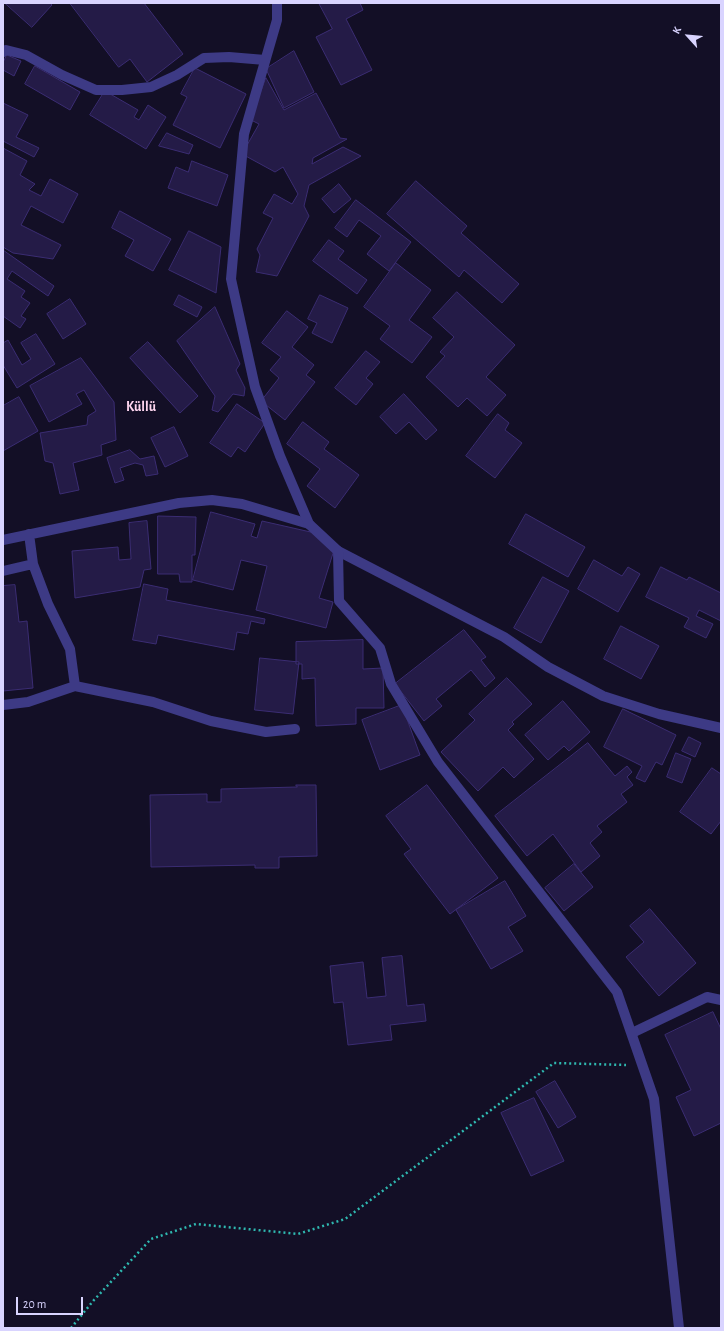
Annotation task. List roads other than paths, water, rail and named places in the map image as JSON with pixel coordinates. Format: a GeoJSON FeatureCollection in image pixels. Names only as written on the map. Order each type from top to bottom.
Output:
{"type":"FeatureCollection","features":[{"type":"Feature","properties":{"kind":"street"},"geometry":{"type":"LineString","coordinates":[[277,3],[277,20],[244,134],[231,279],[255,387],[280,456],[309,524],[338,551],[504,638],[548,667],[603,696],[659,714],[721,728]]}},
{"type":"Feature","properties":{"kind":"street"},"geometry":{"type":"LineString","coordinates":[[3,52],[6,50],[26,55],[62,75],[96,90],[122,90],[151,87],[177,75],[204,58],[229,56],[266,60]]}},
{"type":"Feature","properties":{"kind":"street"},"geometry":{"type":"LineString","coordinates":[[3,540],[179,504],[212,500],[242,504],[309,524]]}},
{"type":"Feature","properties":{"kind":"street"},"geometry":{"type":"LineString","coordinates":[[29,534],[34,564],[48,604],[70,649],[75,686]]}},
{"type":"Feature","properties":{"kind":"street"},"geometry":{"type":"LineString","coordinates":[[338,551],[339,601],[380,648],[391,684],[438,762],[618,992],[654,1099],[679,1328]]}},
{"type":"Feature","properties":{"kind":"street"},"geometry":{"type":"LineString","coordinates":[[3,571],[34,564]]}},
{"type":"Feature","properties":{"kind":"street"},"geometry":{"type":"LineString","coordinates":[[3,705],[28,702],[75,686],[153,702],[211,722],[266,732],[295,729]]}},
{"type":"Feature","properties":{"kind":"street"},"geometry":{"type":"LineString","coordinates":[[632,1033],[707,996],[721,1000]]}},
{"type":"Feature","properties":{"kind":"district","name":"Küllü"},"geometry":{"type":"Point","coordinates":[141,407]}}]}
